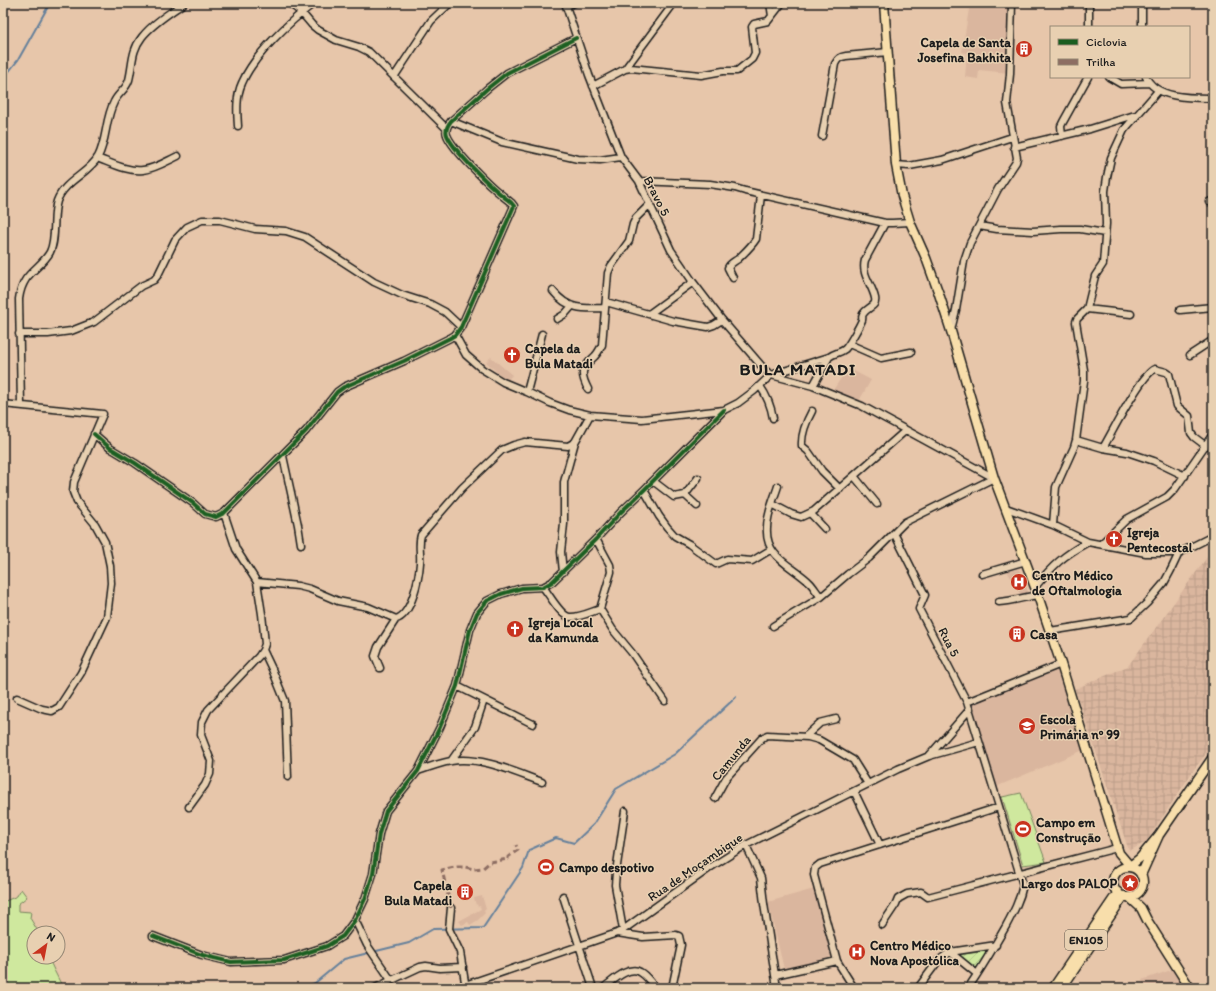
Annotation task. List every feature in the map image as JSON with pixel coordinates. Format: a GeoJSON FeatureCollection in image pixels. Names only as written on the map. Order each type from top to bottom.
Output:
{"type":"FeatureCollection","features":[{"type":"Feature","properties":{"kind":"main road"},"geometry":{"type":"LineString","coordinates":[[884,3],[896,165],[902,196],[910,222],[926,258],[951,331],[994,478],[1036,587],[1118,851],[1130,866],[1141,875],[1143,880],[1140,897],[1141,908],[1190,988]]}},
{"type":"Feature","properties":{"kind":"main road"},"geometry":{"type":"LineString","coordinates":[[1115,876],[1122,868],[1130,866],[1140,858],[1159,835],[1213,757]]}},
{"type":"Feature","properties":{"kind":"main road"},"geometry":{"type":"LineString","coordinates":[[1141,875],[1159,835]]}},
{"type":"Feature","properties":{"kind":"main road"},"geometry":{"type":"LineString","coordinates":[[1118,851],[1129,858],[1140,858]]}},
{"type":"Feature","properties":{"kind":"main road"},"geometry":{"type":"LineString","coordinates":[[1118,851],[1114,884],[1124,895],[1141,908]]}},
{"type":"Feature","properties":{"kind":"main road","name":"EN105"},"geometry":{"type":"LineString","coordinates":[[1124,895],[1135,895],[1142,889]]}},
{"type":"Feature","properties":{"kind":"main road","name":"EN105"},"geometry":{"type":"LineString","coordinates":[[1053,988],[1124,895]]}},
{"type":"Feature","properties":{"kind":"main road","name":"EN105"},"geometry":{"type":"LineString","coordinates":[[1062,988],[1124,895]]}},
{"type":"Feature","properties":{"kind":"street"},"geometry":{"type":"LineString","coordinates":[[21,405],[18,334],[19,299],[21,287],[26,278],[43,263],[51,251],[57,202],[64,190],[97,158],[104,143],[111,108],[115,100],[126,88],[129,80],[133,51],[141,37],[184,3]]}},
{"type":"Feature","properties":{"kind":"street"},"geometry":{"type":"LineString","coordinates":[[289,3],[301,12],[312,26],[324,34],[336,40],[364,49],[446,128]]}},
{"type":"Feature","properties":{"kind":"street"},"geometry":{"type":"LineString","coordinates":[[238,126],[237,104],[241,84],[252,64],[271,42],[301,12],[314,3]]}},
{"type":"Feature","properties":{"kind":"street"},"geometry":{"type":"LineString","coordinates":[[394,78],[425,28],[450,3]]}},
{"type":"Feature","properties":{"kind":"street"},"geometry":{"type":"LineString","coordinates":[[565,4],[574,3]]}},
{"type":"Feature","properties":{"kind":"street"},"geometry":{"type":"LineString","coordinates":[[625,69],[674,3]]}},
{"type":"Feature","properties":{"kind":"street"},"geometry":{"type":"LineString","coordinates":[[770,3],[772,16]]}},
{"type":"Feature","properties":{"kind":"street"},"geometry":{"type":"LineString","coordinates":[[593,86],[625,69],[638,68],[701,75],[723,71],[738,71],[754,56],[755,53],[752,27],[757,23],[768,21],[782,3]]}},
{"type":"Feature","properties":{"kind":"street"},"geometry":{"type":"LineString","coordinates":[[951,331],[964,261],[970,243],[998,189],[1014,166],[1017,158],[1007,103],[1010,74],[1012,3]]}},
{"type":"Feature","properties":{"kind":"street"},"geometry":{"type":"LineString","coordinates":[[1089,3],[1089,26]]}},
{"type":"Feature","properties":{"kind":"street"},"geometry":{"type":"LineString","coordinates":[[1142,3],[1142,26]]}},
{"type":"Feature","properties":{"kind":"street","name":"Bravo 5"},"geometry":{"type":"LineString","coordinates":[[565,4],[593,86],[621,157],[639,181],[671,250],[722,320],[764,370],[771,375]]}},
{"type":"Feature","properties":{"kind":"street"},"geometry":{"type":"LineString","coordinates":[[94,434],[110,448],[135,463],[193,503],[205,514],[216,517],[224,513],[283,456],[341,389],[404,361],[455,335],[461,327],[514,206],[512,202],[503,197],[489,184],[451,143],[446,134],[446,128],[451,121],[507,73],[576,38]]}},
{"type":"Feature","properties":{"kind":"street"},"geometry":{"type":"LineString","coordinates":[[822,136],[837,60],[840,57],[846,56],[888,52]]}},
{"type":"Feature","properties":{"kind":"street"},"geometry":{"type":"LineString","coordinates":[[1062,136],[1061,126],[1087,78]]}},
{"type":"Feature","properties":{"kind":"street"},"geometry":{"type":"LineString","coordinates":[[1112,78],[1122,84],[1150,83]]}},
{"type":"Feature","properties":{"kind":"street"},"geometry":{"type":"LineString","coordinates":[[1147,78],[1158,91],[1174,95],[1213,98]]}},
{"type":"Feature","properties":{"kind":"street"},"geometry":{"type":"LineString","coordinates":[[1053,525],[1056,487],[1074,448],[1076,440],[1084,381],[1084,370],[1076,322],[1087,309],[1095,276],[1102,264],[1106,209],[1105,191],[1111,158],[1124,130],[1158,91]]}},
{"type":"Feature","properties":{"kind":"street"},"geometry":{"type":"LineString","coordinates":[[1014,147],[1062,136],[1138,114]]}},
{"type":"Feature","properties":{"kind":"street"},"geometry":{"type":"LineString","coordinates":[[451,121],[502,142],[578,159],[600,160],[621,157]]}},
{"type":"Feature","properties":{"kind":"street"},"geometry":{"type":"LineString","coordinates":[[896,165],[909,166],[942,160],[1012,137]]}},
{"type":"Feature","properties":{"kind":"street"},"geometry":{"type":"LineString","coordinates":[[97,158],[122,168],[143,170],[159,165],[178,156]]}},
{"type":"Feature","properties":{"kind":"street"},"geometry":{"type":"LineString","coordinates":[[639,181],[710,184],[735,188],[885,223],[892,224],[910,222]]}},
{"type":"Feature","properties":{"kind":"street"},"geometry":{"type":"LineString","coordinates":[[733,278],[728,268],[729,266],[752,245],[756,239],[761,195]]}},
{"type":"Feature","properties":{"kind":"street"},"geometry":{"type":"LineString","coordinates":[[588,389],[583,379],[583,369],[596,355],[602,345],[606,282],[611,266],[629,241],[636,218],[650,204]]}},
{"type":"Feature","properties":{"kind":"street"},"geometry":{"type":"LineString","coordinates":[[18,334],[48,334],[71,331],[94,322],[141,286],[154,280],[158,275],[175,240],[187,228],[202,220],[220,220],[255,229],[286,231],[305,237],[374,282],[402,295],[430,304],[445,312],[461,327]]}},
{"type":"Feature","properties":{"kind":"street"},"geometry":{"type":"LineString","coordinates":[[455,335],[466,355],[482,369],[503,382],[569,410],[590,415],[642,420],[724,410],[738,404],[771,375],[829,356],[833,353],[841,352],[848,344],[862,320],[862,315],[873,306],[875,302],[875,297],[864,272],[863,266],[885,223]]}},
{"type":"Feature","properties":{"kind":"street"},"geometry":{"type":"LineString","coordinates":[[979,226],[997,229],[1033,231],[1080,229],[1105,233]]}},
{"type":"Feature","properties":{"kind":"street"},"geometry":{"type":"LineString","coordinates":[[649,314],[693,282]]}},
{"type":"Feature","properties":{"kind":"street"},"geometry":{"type":"LineString","coordinates":[[553,291],[561,300],[572,306],[585,308],[605,305],[674,321],[708,327],[722,320]]}},
{"type":"Feature","properties":{"kind":"street"},"geometry":{"type":"LineString","coordinates":[[556,319],[565,314],[572,306]]}},
{"type":"Feature","properties":{"kind":"street"},"geometry":{"type":"LineString","coordinates":[[1180,310],[1212,308]]}},
{"type":"Feature","properties":{"kind":"street"},"geometry":{"type":"LineString","coordinates":[[1087,309],[1131,314]]}},
{"type":"Feature","properties":{"kind":"street"},"geometry":{"type":"LineString","coordinates":[[527,392],[542,334]]}},
{"type":"Feature","properties":{"kind":"street"},"geometry":{"type":"LineString","coordinates":[[1190,354],[1213,340]]}},
{"type":"Feature","properties":{"kind":"street"},"geometry":{"type":"LineString","coordinates":[[848,344],[881,358],[911,352]]}},
{"type":"Feature","properties":{"kind":"street"},"geometry":{"type":"LineString","coordinates":[[813,386],[829,356]]}},
{"type":"Feature","properties":{"kind":"street"},"geometry":{"type":"LineString","coordinates":[[1103,448],[1133,394],[1150,372],[1155,369],[1169,374],[1177,406],[1189,416],[1191,433],[1206,446]]}},
{"type":"Feature","properties":{"kind":"street"},"geometry":{"type":"LineString","coordinates":[[771,375],[813,386],[862,406],[905,431],[994,478]]}},
{"type":"Feature","properties":{"kind":"street"},"geometry":{"type":"LineString","coordinates":[[760,386],[769,402],[773,418]]}},
{"type":"Feature","properties":{"kind":"street"},"geometry":{"type":"LineString","coordinates":[[3,404],[103,414],[74,482],[73,492],[77,502],[95,524],[105,542],[110,566],[111,583],[107,617],[81,673],[60,707],[52,711],[42,709],[17,698]]}},
{"type":"Feature","properties":{"kind":"street"},"geometry":{"type":"LineString","coordinates":[[153,936],[202,955],[231,962],[284,960],[327,946],[343,936],[355,920],[365,899],[373,874],[379,834],[386,811],[418,771],[440,727],[457,686],[470,630],[477,613],[487,601],[501,594],[522,588],[543,586],[552,582],[724,410]]}},
{"type":"Feature","properties":{"kind":"street"},"geometry":{"type":"LineString","coordinates":[[812,412],[804,429],[801,440],[802,446],[808,451],[822,471],[840,489]]}},
{"type":"Feature","properties":{"kind":"street"},"geometry":{"type":"LineString","coordinates":[[563,572],[561,552],[564,524],[564,482],[575,442],[590,415]]}},
{"type":"Feature","properties":{"kind":"street"},"geometry":{"type":"LineString","coordinates":[[772,504],[791,514],[801,517],[814,511],[905,431]]}},
{"type":"Feature","properties":{"kind":"street"},"geometry":{"type":"LineString","coordinates":[[1101,544],[1128,519],[1167,497],[1185,476],[1213,434]]}},
{"type":"Feature","properties":{"kind":"street"},"geometry":{"type":"LineString","coordinates":[[1076,440],[1103,448],[1127,452],[1154,461],[1185,476]]}},
{"type":"Feature","properties":{"kind":"street"},"geometry":{"type":"LineString","coordinates":[[380,668],[375,656],[378,647],[396,619],[401,618],[404,614],[414,594],[420,562],[421,550],[418,542],[421,535],[462,488],[502,450],[525,442],[568,446],[575,442]]}},
{"type":"Feature","properties":{"kind":"street"},"geometry":{"type":"LineString","coordinates":[[283,456],[298,525],[300,544]]}},
{"type":"Feature","properties":{"kind":"street"},"geometry":{"type":"LineString","coordinates":[[854,476],[877,504]]}},
{"type":"Feature","properties":{"kind":"street"},"geometry":{"type":"LineString","coordinates":[[653,482],[674,497],[685,495],[698,478]]}},
{"type":"Feature","properties":{"kind":"street"},"geometry":{"type":"LineString","coordinates":[[773,626],[821,597],[868,558],[905,522],[994,478]]}},
{"type":"Feature","properties":{"kind":"street"},"geometry":{"type":"LineString","coordinates":[[778,486],[766,528],[770,550],[783,563],[809,583],[821,597]]}},
{"type":"Feature","properties":{"kind":"street"},"geometry":{"type":"LineString","coordinates":[[644,490],[659,516],[675,536],[716,564],[727,559],[752,561],[770,550]]}},
{"type":"Feature","properties":{"kind":"street"},"geometry":{"type":"LineString","coordinates":[[685,495],[697,506]]}},
{"type":"Feature","properties":{"kind":"street"},"geometry":{"type":"LineString","coordinates":[[1006,508],[1053,525],[1088,542],[1146,553],[1179,553],[1210,537],[1213,531]]}},
{"type":"Feature","properties":{"kind":"street"},"geometry":{"type":"LineString","coordinates":[[189,807],[205,785],[210,774],[211,761],[200,735],[202,722],[208,710],[259,656],[265,644],[257,582],[236,549],[224,513]]}},
{"type":"Feature","properties":{"kind":"street"},"geometry":{"type":"LineString","coordinates":[[810,513],[825,529]]}},
{"type":"Feature","properties":{"kind":"street","name":"Rua 5"},"geometry":{"type":"LineString","coordinates":[[894,533],[925,595],[919,609],[970,709],[1023,885],[1020,898],[996,945],[968,988]]}},
{"type":"Feature","properties":{"kind":"street"},"geometry":{"type":"LineString","coordinates":[[596,539],[610,565],[611,572],[600,609],[613,630],[632,653],[665,701]]}},
{"type":"Feature","properties":{"kind":"street"},"geometry":{"type":"LineString","coordinates":[[1036,587],[1059,560],[1088,542]]}},
{"type":"Feature","properties":{"kind":"street"},"geometry":{"type":"LineString","coordinates":[[1050,631],[1131,618],[1139,613],[1164,583],[1179,553]]}},
{"type":"Feature","properties":{"kind":"street"},"geometry":{"type":"LineString","coordinates":[[982,574],[1026,561]]}},
{"type":"Feature","properties":{"kind":"street"},"geometry":{"type":"LineString","coordinates":[[257,582],[298,586],[310,589],[338,601],[368,607],[396,619]]}},
{"type":"Feature","properties":{"kind":"street"},"geometry":{"type":"LineString","coordinates":[[543,586],[564,615],[574,616],[600,609]]}},
{"type":"Feature","properties":{"kind":"street"},"geometry":{"type":"LineString","coordinates":[[1000,602],[1038,595]]}},
{"type":"Feature","properties":{"kind":"street"},"geometry":{"type":"LineString","coordinates":[[263,650],[272,668],[284,701],[286,714],[288,777]]}},
{"type":"Feature","properties":{"kind":"street"},"geometry":{"type":"LineString","coordinates":[[967,702],[1061,664]]}},
{"type":"Feature","properties":{"kind":"street"},"geometry":{"type":"LineString","coordinates":[[457,686],[533,724]]}},
{"type":"Feature","properties":{"kind":"street"},"geometry":{"type":"LineString","coordinates":[[451,761],[475,727],[484,700]]}},
{"type":"Feature","properties":{"kind":"street"},"geometry":{"type":"LineString","coordinates":[[928,756],[970,709]]}},
{"type":"Feature","properties":{"kind":"street"},"geometry":{"type":"LineString","coordinates":[[806,736],[820,723],[836,719]]}},
{"type":"Feature","properties":{"kind":"street","name":"Camunda"},"geometry":{"type":"LineString","coordinates":[[715,798],[726,778],[762,738],[767,735],[806,736],[819,740],[853,760],[868,784]]}},
{"type":"Feature","properties":{"kind":"street","name":"Rua de Moçambique"},"geometry":{"type":"LineString","coordinates":[[465,987],[620,931],[711,867],[746,845],[868,784],[928,756],[979,742]]}},
{"type":"Feature","properties":{"kind":"street"},"geometry":{"type":"LineString","coordinates":[[418,771],[451,761],[479,761],[542,782]]}},
{"type":"Feature","properties":{"kind":"street"},"geometry":{"type":"LineString","coordinates":[[854,791],[880,845]]}},
{"type":"Feature","properties":{"kind":"street"},"geometry":{"type":"LineString","coordinates":[[854,988],[837,961],[814,875],[815,868],[820,864],[999,806]]}},
{"type":"Feature","properties":{"kind":"street"},"geometry":{"type":"LineString","coordinates":[[624,811],[615,885],[620,931],[643,937],[679,936],[680,945],[672,988]]}},
{"type":"Feature","properties":{"kind":"street"},"geometry":{"type":"LineString","coordinates":[[746,845],[761,878],[776,988]]}},
{"type":"Feature","properties":{"kind":"street"},"geometry":{"type":"LineString","coordinates":[[882,925],[898,899],[907,894],[921,892],[928,897],[1118,851]]}},
{"type":"Feature","properties":{"kind":"street"},"geometry":{"type":"LineString","coordinates":[[562,896],[593,988]]}},
{"type":"Feature","properties":{"kind":"street"},"geometry":{"type":"LineString","coordinates":[[451,908],[448,929],[460,952],[465,987]]}},
{"type":"Feature","properties":{"kind":"street"},"geometry":{"type":"LineString","coordinates":[[355,920],[367,945],[391,980]]}},
{"type":"Feature","properties":{"kind":"street"},"geometry":{"type":"LineString","coordinates":[[918,988],[938,961],[950,952],[996,945]]}},
{"type":"Feature","properties":{"kind":"street"},"geometry":{"type":"LineString","coordinates":[[950,952],[977,974]]}},
{"type":"Feature","properties":{"kind":"street"},"geometry":{"type":"LineString","coordinates":[[775,975],[837,961]]}},
{"type":"Feature","properties":{"kind":"street"},"geometry":{"type":"LineString","coordinates":[[375,988],[420,967],[463,967]]}},
{"type":"Feature","properties":{"kind":"street"},"geometry":{"type":"LineString","coordinates":[[603,988],[628,971],[634,970],[639,971],[656,988]]}},
{"type":"Feature","properties":{"kind":"shaded area"},"geometry":{"type":"Polygon","coordinates":[[[970,3],[1011,3],[1009,73],[979,70],[978,79],[965,77],[967,53],[962,52],[970,3]]]}},
{"type":"Feature","properties":{"kind":"shaded area"},"geometry":{"type":"Polygon","coordinates":[[[491,357],[512,375],[507,381],[486,362],[491,357]]]}},
{"type":"Feature","properties":{"kind":"shaded area"},"geometry":{"type":"Polygon","coordinates":[[[848,368],[871,380],[859,401],[833,390],[848,368]]]}},
{"type":"Feature","properties":{"kind":"shaded area"},"geometry":{"type":"Polygon","coordinates":[[[1213,549],[1213,745],[1195,768],[1146,842],[1129,851],[1075,689],[1128,666],[1213,549]]]}},
{"type":"Feature","properties":{"kind":"shaded area","name":"Centro Médico de Oftalmologia"},"geometry":{"type":"Polygon","coordinates":[[[1019,569],[1029,594],[1020,594],[1007,571],[1019,569]]]}},
{"type":"Feature","properties":{"kind":"shaded area","name":"Escola Primária nº 99"},"geometry":{"type":"Polygon","coordinates":[[[1061,664],[1086,749],[993,788],[967,702],[1061,664]]]}},
{"type":"Feature","properties":{"kind":"shaded area"},"geometry":{"type":"Polygon","coordinates":[[[814,889],[832,957],[784,969],[768,902],[814,889]]]}},
{"type":"Feature","properties":{"kind":"shaded area"},"geometry":{"type":"Polygon","coordinates":[[[482,896],[486,909],[484,911],[485,913],[470,925],[468,922],[462,925],[459,921],[481,909],[480,906],[478,907],[477,904],[476,905],[474,898],[482,896]]]}},
{"type":"Feature","properties":{"kind":"shaded area"},"geometry":{"type":"Polygon","coordinates":[[[1177,968],[1182,981],[1167,988],[1145,988],[1142,980],[1177,968]]]}},
{"type":"Feature","properties":{"kind":"green space","name":"Campo em Construção"},"geometry":{"type":"Polygon","coordinates":[[[1021,793],[1046,862],[1023,865],[1002,797],[1021,793]]]}},
{"type":"Feature","properties":{"kind":"green space"},"geometry":{"type":"Polygon","coordinates":[[[21,889],[27,897],[18,904],[18,911],[31,912],[30,918],[34,925],[26,925],[26,965],[52,965],[63,988],[3,988],[3,902],[17,896],[21,889]]]}},
{"type":"Feature","properties":{"kind":"green space"},"geometry":{"type":"Polygon","coordinates":[[[987,951],[977,970],[957,955],[987,951]]]}},
{"type":"Feature","properties":{"kind":"waterway"},"geometry":{"type":"LineString","coordinates":[[3,79],[18,60],[50,3]]}},
{"type":"Feature","properties":{"kind":"waterway"},"geometry":{"type":"LineString","coordinates":[[303,988],[315,983],[344,959],[409,943],[433,929],[483,928],[523,868],[529,850],[556,838],[574,843],[594,824],[616,789],[675,754],[736,697]]}},
{"type":"Feature","properties":{"kind":"marked path"},"geometry":{"type":"LineString","coordinates":[[451,908],[442,870],[454,867],[474,869],[483,868],[490,862],[508,859],[508,857],[518,850],[516,845]]}},
{"type":"Feature","properties":{"kind":"cycle path"},"geometry":{"type":"LineString","coordinates":[[94,434],[110,448],[135,463],[193,503],[205,514],[216,517],[224,513],[306,431],[337,392],[344,387],[404,361],[455,335],[461,327],[514,206],[463,158],[446,133],[448,125],[488,88],[507,73],[576,38]]}},
{"type":"Feature","properties":{"kind":"cycle path"},"geometry":{"type":"LineString","coordinates":[[153,936],[202,955],[231,962],[284,960],[327,946],[343,936],[355,920],[365,899],[373,874],[379,834],[386,811],[418,771],[440,727],[457,686],[470,630],[477,613],[487,601],[501,594],[522,588],[543,587],[552,582],[724,410]]}},
{"type":"Feature","properties":{"kind":"place","name":"Capela de Santa Josefina Bakhita"},"geometry":{"type":"Point","coordinates":[1024,49]}},
{"type":"Feature","properties":{"kind":"place","name":"Capela da Bula Matadi"},"geometry":{"type":"Point","coordinates":[512,355]}},
{"type":"Feature","properties":{"kind":"place","name":"Igreja Pentecostal"},"geometry":{"type":"Point","coordinates":[1114,539]}},
{"type":"Feature","properties":{"kind":"place","name":"Centro Médico de Oftalmologia"},"geometry":{"type":"Point","coordinates":[1019,582]}},
{"type":"Feature","properties":{"kind":"place","name":"Igreja Local da Kamunda"},"geometry":{"type":"Point","coordinates":[515,629]}},
{"type":"Feature","properties":{"kind":"place","name":"Casa"},"geometry":{"type":"Point","coordinates":[1017,634]}},
{"type":"Feature","properties":{"kind":"place","name":"Escola Primária nº 99"},"geometry":{"type":"Point","coordinates":[1027,726]}},
{"type":"Feature","properties":{"kind":"place","name":"Campo em Construção"},"geometry":{"type":"Point","coordinates":[1023,829]}},
{"type":"Feature","properties":{"kind":"place","name":"Campo despotivo"},"geometry":{"type":"Point","coordinates":[546,867]}},
{"type":"Feature","properties":{"kind":"place","name":"Largo dos PALOP"},"geometry":{"type":"Point","coordinates":[1130,883]}},
{"type":"Feature","properties":{"kind":"place","name":"Capela Bula Matadi"},"geometry":{"type":"Point","coordinates":[465,892]}},
{"type":"Feature","properties":{"kind":"place","name":"Centro Médico Nova Apostólica"},"geometry":{"type":"Point","coordinates":[857,952]}},
{"type":"Feature","properties":{"kind":"district","name":"BULA MATADI"},"geometry":{"type":"Point","coordinates":[798,369]}}]}
